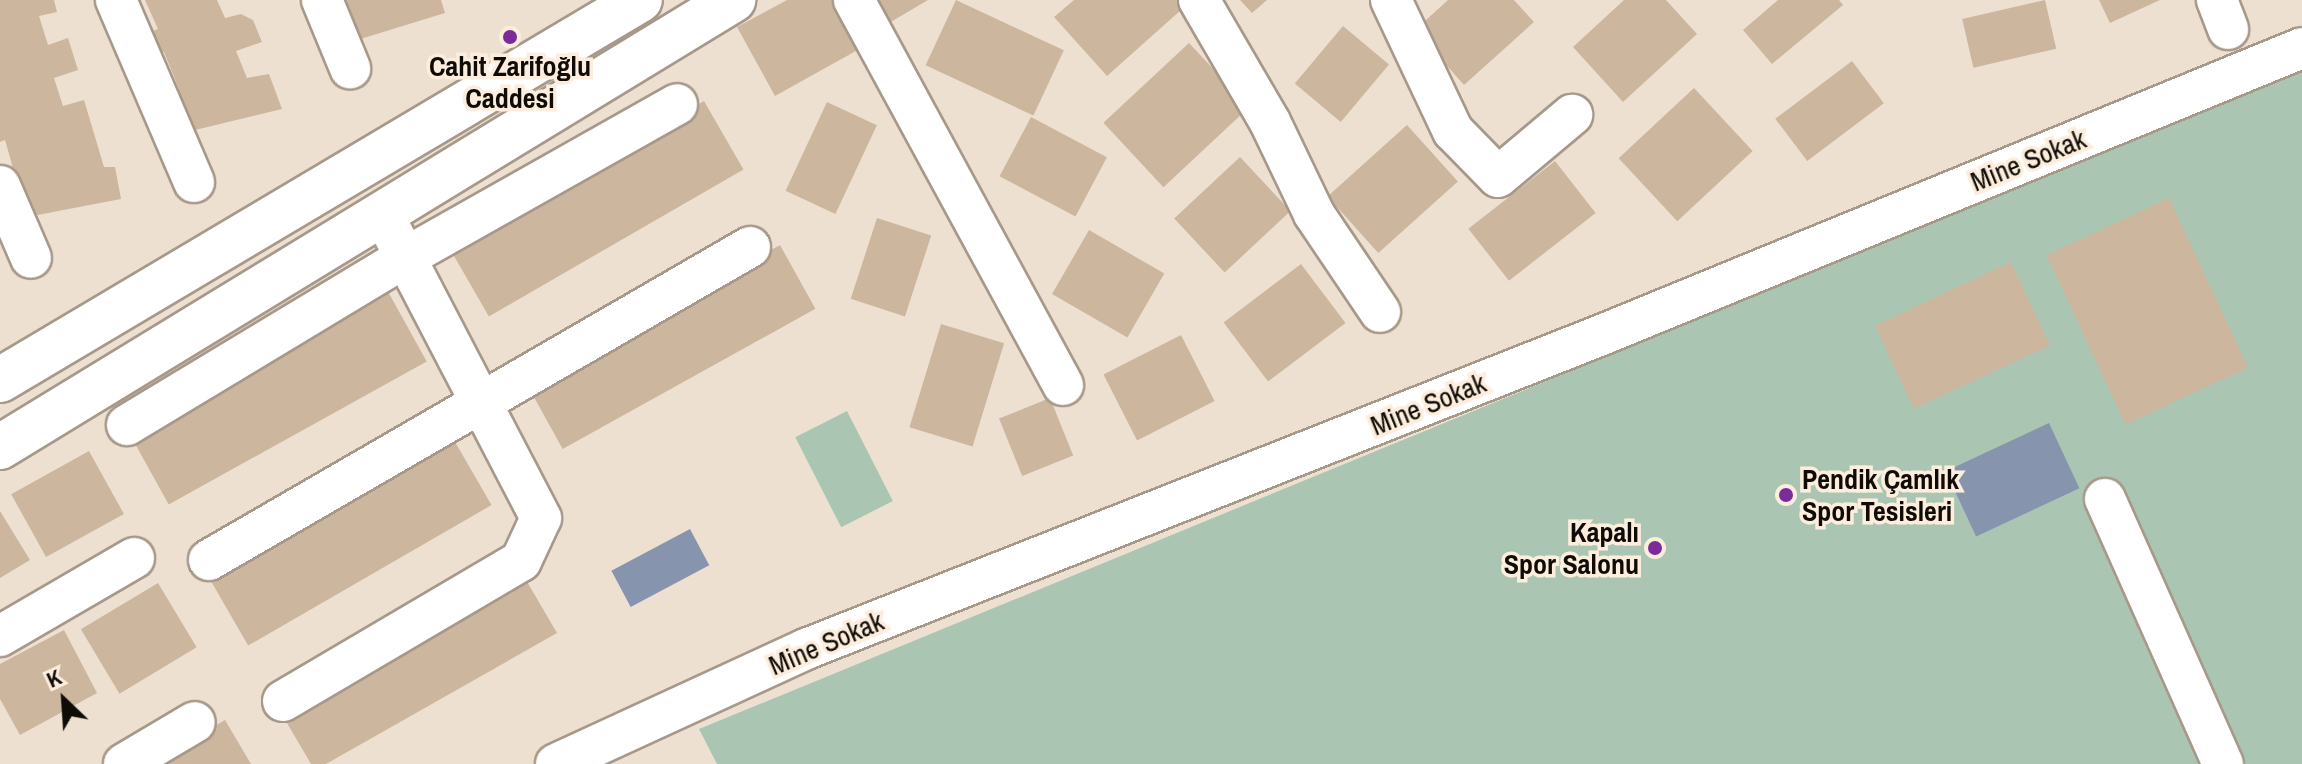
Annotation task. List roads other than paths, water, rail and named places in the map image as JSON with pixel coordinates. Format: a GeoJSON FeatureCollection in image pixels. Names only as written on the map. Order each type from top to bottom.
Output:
{"type":"FeatureCollection","features":[{"type":"Feature","properties":{"kind":"main road"},"geometry":{"type":"LineString","coordinates":[[0,380],[640,0]]}},
{"type":"Feature","properties":{"kind":"main road"},"geometry":{"type":"LineString","coordinates":[[0,447],[733,0]]}},
{"type":"Feature","properties":{"kind":"street"},"geometry":{"type":"LineString","coordinates":[[116,0],[194,182]]}},
{"type":"Feature","properties":{"kind":"street"},"geometry":{"type":"LineString","coordinates":[[322,0],[350,68]]}},
{"type":"Feature","properties":{"kind":"street"},"geometry":{"type":"LineString","coordinates":[[854,0],[1063,385]]}},
{"type":"Feature","properties":{"kind":"street"},"geometry":{"type":"LineString","coordinates":[[1199,0],[1270,122],[1314,214],[1380,312]]}},
{"type":"Feature","properties":{"kind":"street"},"geometry":{"type":"LineString","coordinates":[[1391,0],[1453,131],[1498,177],[1572,115]]}},
{"type":"Feature","properties":{"kind":"street","name":"Mine Sokak"},"geometry":{"type":"LineString","coordinates":[[556,764],[806,649],[1604,334],[2302,48]]}},
{"type":"Feature","properties":{"kind":"street"},"geometry":{"type":"LineString","coordinates":[[127,425],[406,257],[677,104]]}},
{"type":"Feature","properties":{"kind":"street"},"geometry":{"type":"LineString","coordinates":[[0,186],[31,258]]}},
{"type":"Feature","properties":{"kind":"street"},"geometry":{"type":"LineString","coordinates":[[283,701],[521,561],[541,518],[383,214]]}},
{"type":"Feature","properties":{"kind":"street"},"geometry":{"type":"LineString","coordinates":[[209,560],[750,247]]}},
{"type":"Feature","properties":{"kind":"street"},"geometry":{"type":"LineString","coordinates":[[2105,499],[2223,764]]}},
{"type":"Feature","properties":{"kind":"street"},"geometry":{"type":"LineString","coordinates":[[0,636],[134,558]]}},
{"type":"Feature","properties":{"kind":"street"},"geometry":{"type":"LineString","coordinates":[[124,764],[195,722]]}},
{"type":"Feature","properties":{"kind":"water"},"geometry":{"type":"Polygon","coordinates":[[[2049,423],[2079,488],[1976,536],[1946,471],[2049,423]]]}},
{"type":"Feature","properties":{"kind":"water"},"geometry":{"type":"Polygon","coordinates":[[[690,529],[709,565],[631,607],[611,571],[690,529]]]}},
{"type":"Feature","properties":{"kind":"place","name":"Cahit Zarifoğlu Caddesi"},"geometry":{"type":"Point","coordinates":[510,37]}},
{"type":"Feature","properties":{"kind":"place","name":"Pendik Çamlık Spor Tesisleri"},"geometry":{"type":"Point","coordinates":[1786,495]}},
{"type":"Feature","properties":{"kind":"place","name":"Kapalı Spor Salonu"},"geometry":{"type":"Point","coordinates":[1655,548]}}]}
